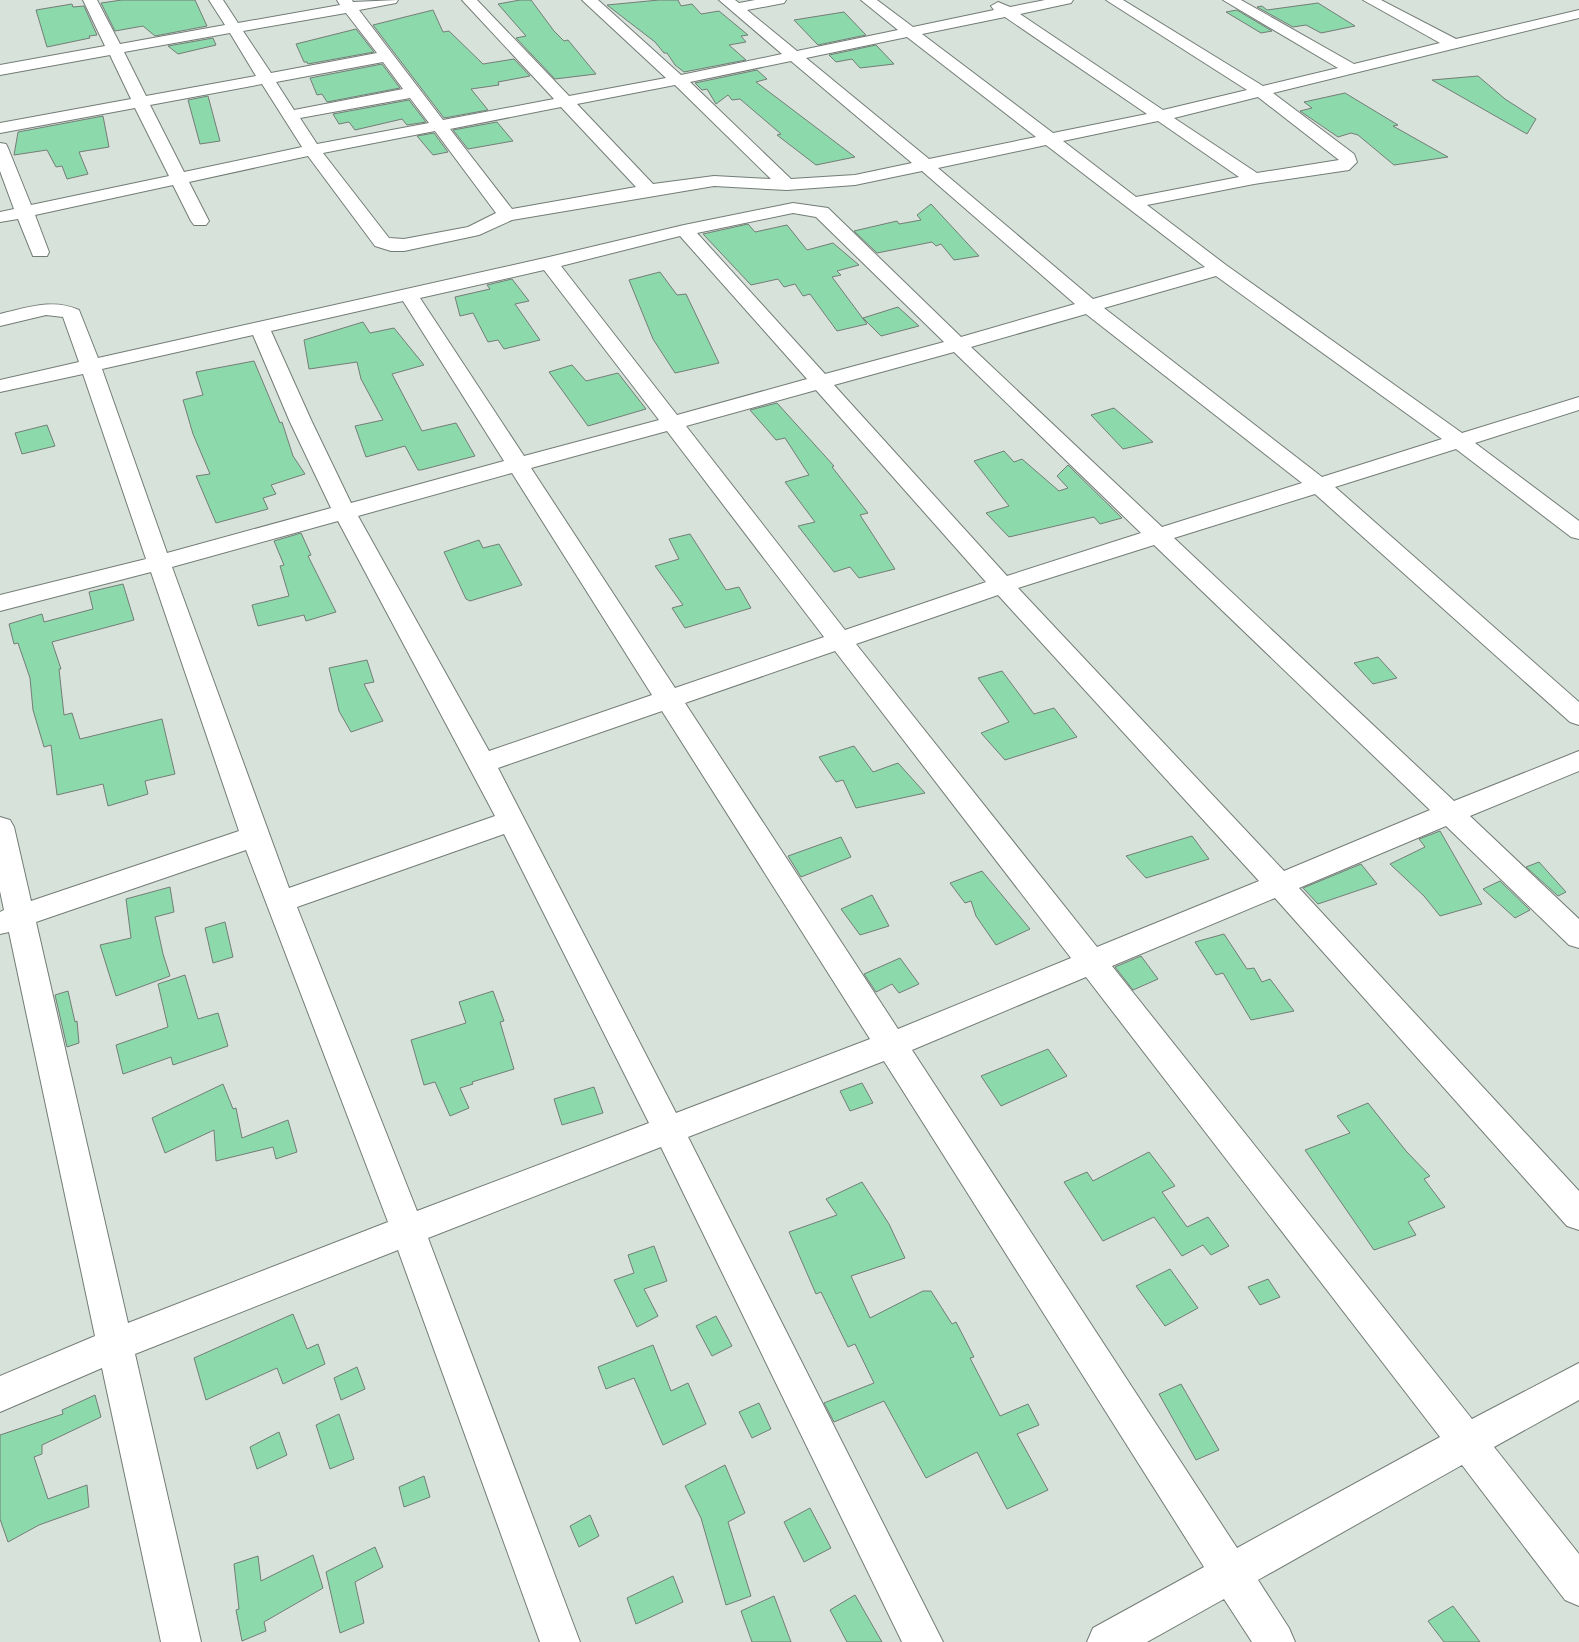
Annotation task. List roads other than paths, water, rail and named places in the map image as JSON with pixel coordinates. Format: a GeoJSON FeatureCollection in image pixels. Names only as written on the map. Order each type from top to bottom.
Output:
{"type":"FeatureCollection","features":[{"type":"Feature","properties":{"kind":"street"},"geometry":{"type":"LineString","coordinates":[[90,0],[139,102],[200,221]]}},
{"type":"Feature","properties":{"kind":"street"},"geometry":{"type":"LineString","coordinates":[[216,0],[292,115],[312,150],[382,242],[390,245],[404,245],[473,231],[508,215],[649,190],[720,180],[787,185],[840,182],[1160,116],[1579,14]]}},
{"type":"Feature","properties":{"kind":"street"},"geometry":{"type":"LineString","coordinates":[[0,70],[234,29],[347,4],[391,0]]}},
{"type":"Feature","properties":{"kind":"street"},"geometry":{"type":"LineString","coordinates":[[469,0],[649,190]]}},
{"type":"Feature","properties":{"kind":"street"},"geometry":{"type":"LineString","coordinates":[[589,0],[678,80],[787,185]]}},
{"type":"Feature","properties":{"kind":"street"},"geometry":{"type":"LineString","coordinates":[[731,4],[780,0]]}},
{"type":"Feature","properties":{"kind":"street"},"geometry":{"type":"LineString","coordinates":[[868,0],[1219,269],[1459,441],[1579,532]]}},
{"type":"Feature","properties":{"kind":"street"},"geometry":{"type":"LineString","coordinates":[[990,0],[1254,179]]}},
{"type":"Feature","properties":{"kind":"street"},"geometry":{"type":"LineString","coordinates":[[0,217],[177,177],[678,80],[1066,0]]}},
{"type":"Feature","properties":{"kind":"street"},"geometry":{"type":"LineString","coordinates":[[1113,0],[1260,91],[1348,158],[1348,162],[1343,166],[1254,179],[1132,203]]}},
{"type":"Feature","properties":{"kind":"street"},"geometry":{"type":"LineString","coordinates":[[1230,0],[1352,69]]}},
{"type":"Feature","properties":{"kind":"street"},"geometry":{"type":"LineString","coordinates":[[1370,0],[1453,44]]}},
{"type":"Feature","properties":{"kind":"street"},"geometry":{"type":"LineString","coordinates":[[347,4],[508,215]]}},
{"type":"Feature","properties":{"kind":"street"},"geometry":{"type":"LineString","coordinates":[[731,4],[925,165],[1090,307],[1319,485],[1579,716]]}},
{"type":"Feature","properties":{"kind":"street"},"geometry":{"type":"LineString","coordinates":[[0,128],[388,56]]}},
{"type":"Feature","properties":{"kind":"street"},"geometry":{"type":"LineString","coordinates":[[292,115],[414,92]]}},
{"type":"Feature","properties":{"kind":"street"},"geometry":{"type":"LineString","coordinates":[[0,148],[40,252]]}},
{"type":"Feature","properties":{"kind":"street"},"geometry":{"type":"LineString","coordinates":[[0,386],[549,263],[684,230],[793,208],[822,212],[956,345],[1160,536],[1579,936]]}},
{"type":"Feature","properties":{"kind":"street"},"geometry":{"type":"LineString","coordinates":[[684,230],[1002,585],[1279,884],[1579,1215]]}},
{"type":"Feature","properties":{"kind":"street"},"geometry":{"type":"LineString","coordinates":[[549,263],[670,422],[1579,1586]]}},
{"type":"Feature","properties":{"kind":"street"},"geometry":{"type":"LineString","coordinates":[[0,603],[158,563],[956,345],[1219,269]]}},
{"type":"Feature","properties":{"kind":"street"},"geometry":{"type":"LineString","coordinates":[[408,294],[893,1044],[1276,1642]]}},
{"type":"Feature","properties":{"kind":"street"},"geometry":{"type":"LineString","coordinates":[[0,320],[51,309],[65,310],[72,314],[255,836],[408,1230],[560,1642]]}},
{"type":"Feature","properties":{"kind":"street"},"geometry":{"type":"LineString","coordinates":[[260,328],[300,422],[344,511],[512,821],[668,1129],[922,1642]]}},
{"type":"Feature","properties":{"kind":"street"},"geometry":{"type":"LineString","coordinates":[[482,763],[839,639],[1002,585],[1578,405]]}},
{"type":"Feature","properties":{"kind":"street"},"geometry":{"type":"LineString","coordinates":[[0,1394],[116,1345],[408,1230],[893,1044],[1579,760]]}},
{"type":"Feature","properties":{"kind":"street"},"geometry":{"type":"LineString","coordinates":[[280,902],[512,821]]}},
{"type":"Feature","properties":{"kind":"street"},"geometry":{"type":"LineString","coordinates":[[0,827],[11,920],[116,1345],[181,1642]]}},
{"type":"Feature","properties":{"kind":"street"},"geometry":{"type":"LineString","coordinates":[[11,920],[255,836]]}},
{"type":"Feature","properties":{"kind":"street"},"geometry":{"type":"LineString","coordinates":[[1107,1642],[1579,1380]]}}]}
